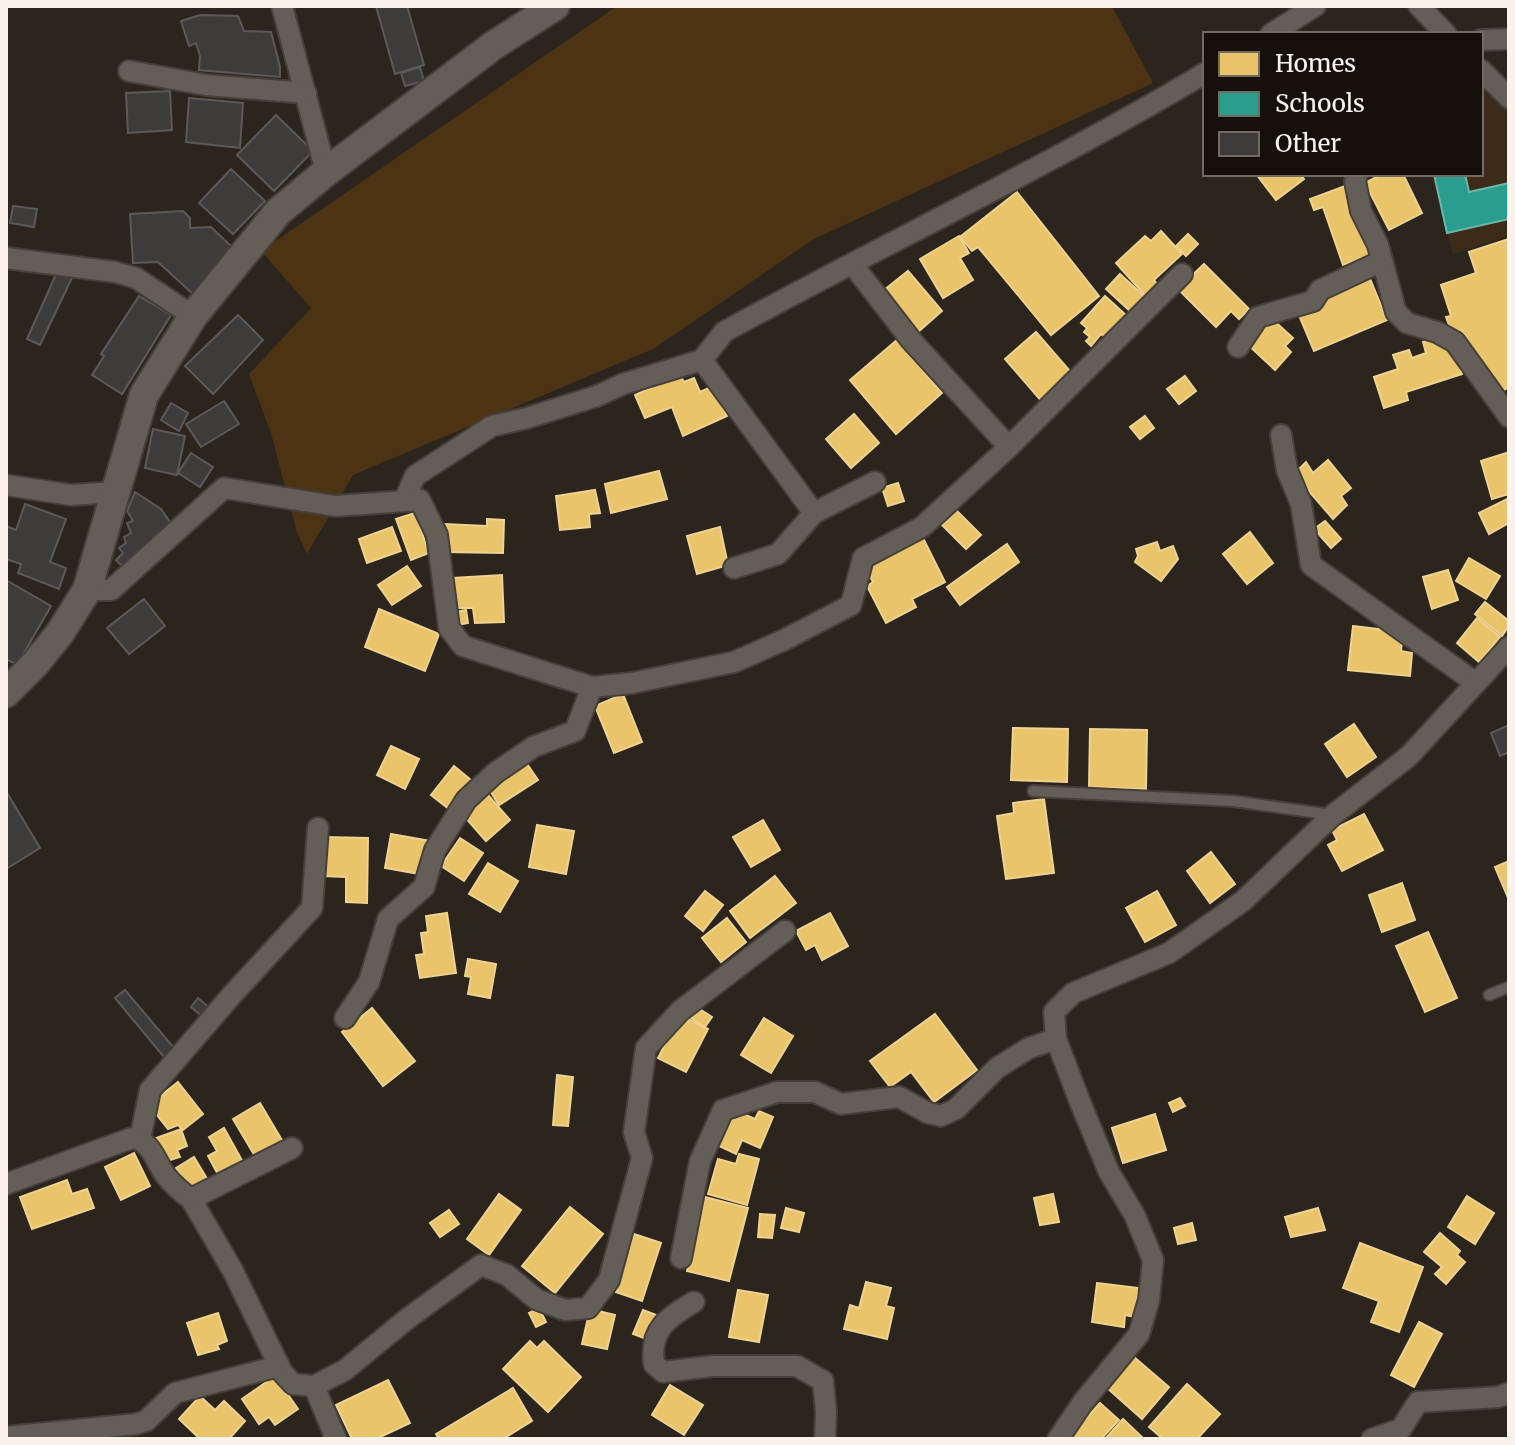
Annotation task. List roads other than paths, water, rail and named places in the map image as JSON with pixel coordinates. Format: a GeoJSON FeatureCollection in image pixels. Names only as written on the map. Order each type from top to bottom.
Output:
{"type":"FeatureCollection","features":[{"type":"Feature","properties":{"kind":"street"},"geometry":{"type":"LineString","coordinates":[[282,6],[326,172]]}},
{"type":"Feature","properties":{"kind":"street"},"geometry":{"type":"LineString","coordinates":[[6,693],[60,633],[87,590],[144,395],[193,316],[278,212],[494,45],[555,6]]}},
{"type":"Feature","properties":{"kind":"street"},"geometry":{"type":"LineString","coordinates":[[1274,32],[1315,6]]}},
{"type":"Feature","properties":{"kind":"street"},"geometry":{"type":"LineString","coordinates":[[1419,6],[1438,31]]}},
{"type":"Feature","properties":{"kind":"street"},"geometry":{"type":"LineString","coordinates":[[1483,40],[1509,39]]}},
{"type":"Feature","properties":{"kind":"street"},"geometry":{"type":"LineString","coordinates":[[129,71],[206,85],[306,93]]}},
{"type":"Feature","properties":{"kind":"street"},"geometry":{"type":"LineString","coordinates":[[1483,72],[1509,98]]}},
{"type":"Feature","properties":{"kind":"street"},"geometry":{"type":"LineString","coordinates":[[404,501],[415,476],[492,426],[527,418],[702,360],[724,332],[946,213],[1022,177],[1203,74]]}},
{"type":"Feature","properties":{"kind":"street"},"geometry":{"type":"LineString","coordinates":[[1356,176],[1361,211],[1378,245],[1396,312],[1407,323],[1437,332],[1455,342],[1509,417]]}},
{"type":"Feature","properties":{"kind":"street"},"geometry":{"type":"LineString","coordinates":[[6,258],[115,272],[136,278],[193,316]]}},
{"type":"Feature","properties":{"kind":"street"},"geometry":{"type":"LineString","coordinates":[[1238,347],[1258,317],[1313,301],[1320,290],[1382,261]]}},
{"type":"Feature","properties":{"kind":"street"},"geometry":{"type":"LineString","coordinates":[[853,265],[911,340],[1009,447]]}},
{"type":"Feature","properties":{"kind":"street"},"geometry":{"type":"LineString","coordinates":[[87,590],[111,590],[224,488],[335,506],[420,500],[437,535],[449,628],[463,646],[592,687],[632,683],[734,662],[851,605],[863,558],[922,527],[1009,447],[1182,274]]}},
{"type":"Feature","properties":{"kind":"street"},"geometry":{"type":"LineString","coordinates":[[702,360],[814,513]]}},
{"type":"Feature","properties":{"kind":"street"},"geometry":{"type":"LineString","coordinates":[[1281,435],[1287,470],[1301,504],[1311,565],[1476,683]]}},
{"type":"Feature","properties":{"kind":"street"},"geometry":{"type":"LineString","coordinates":[[734,568],[778,554],[814,513],[875,482]]}},
{"type":"Feature","properties":{"kind":"street"},"geometry":{"type":"LineString","coordinates":[[6,485],[71,495],[116,492]]}},
{"type":"Feature","properties":{"kind":"street"},"geometry":{"type":"LineString","coordinates":[[1058,1439],[1083,1402],[1139,1334],[1149,1300],[1153,1260],[1135,1216],[1109,1172],[1056,1039],[1054,1012],[1073,993],[1169,953],[1243,901],[1333,815],[1409,756],[1509,647]]}},
{"type":"Feature","properties":{"kind":"street"},"geometry":{"type":"LineString","coordinates":[[345,1018],[369,982],[388,919],[424,887],[435,850],[466,800],[495,773],[533,747],[575,731],[592,687]]}},
{"type":"Feature","properties":{"kind":"street"},"geometry":{"type":"LineString","coordinates":[[318,828],[312,908],[150,1090],[140,1139],[165,1175],[191,1199],[233,1271],[279,1366],[293,1384],[314,1386],[345,1370],[407,1319],[481,1265],[507,1275],[536,1299],[565,1310],[588,1308],[609,1280],[642,1158],[634,1132],[646,1048],[680,1011],[785,931]]}},
{"type":"Feature","properties":{"kind":"street"},"geometry":{"type":"LineString","coordinates":[[681,1258],[700,1161],[723,1110],[777,1092],[815,1092],[841,1104],[899,1097],[928,1113],[941,1116],[956,1109],[997,1068],[1029,1048],[1056,1039]]}},
{"type":"Feature","properties":{"kind":"street"},"geometry":{"type":"LineString","coordinates":[[6,1184],[132,1138],[140,1139]]}},
{"type":"Feature","properties":{"kind":"street"},"geometry":{"type":"LineString","coordinates":[[191,1199],[292,1148]]}},
{"type":"Feature","properties":{"kind":"street"},"geometry":{"type":"LineString","coordinates":[[694,1302],[666,1319],[652,1349],[654,1364],[663,1372],[713,1366],[797,1366],[823,1381],[825,1439]]}},
{"type":"Feature","properties":{"kind":"street"},"geometry":{"type":"LineString","coordinates":[[6,1437],[136,1424],[146,1421],[175,1393],[279,1366]]}},
{"type":"Feature","properties":{"kind":"street"},"geometry":{"type":"LineString","coordinates":[[314,1386],[336,1439]]}},
{"type":"Feature","properties":{"kind":"street"},"geometry":{"type":"LineString","coordinates":[[1372,1439],[1401,1429],[1418,1402],[1498,1397],[1509,1393]]}},
{"type":"Feature","properties":{"kind":"lane"},"geometry":{"type":"LineString","coordinates":[[1033,791],[1233,801],[1333,815]]}},
{"type":"Feature","properties":{"kind":"lane"},"geometry":{"type":"LineString","coordinates":[[1489,995],[1509,987]]}}]}
